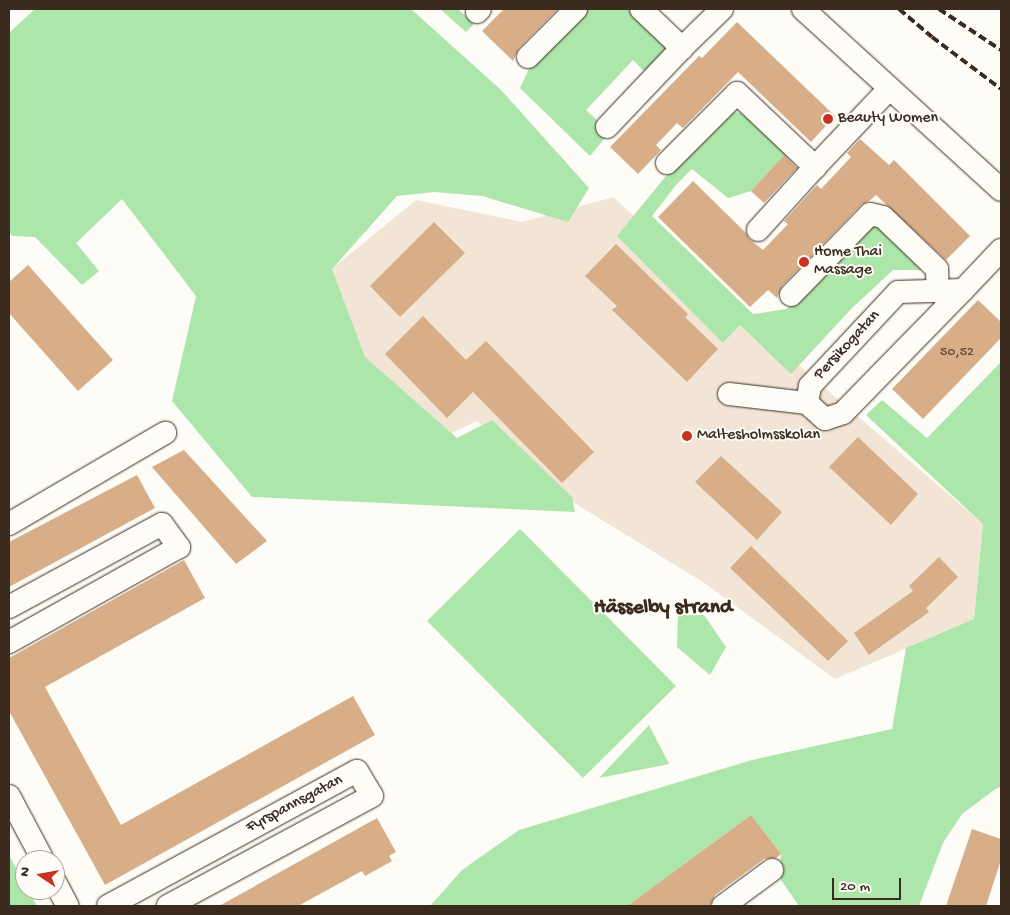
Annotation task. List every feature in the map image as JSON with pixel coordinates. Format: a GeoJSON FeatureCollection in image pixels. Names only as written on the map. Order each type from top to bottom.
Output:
{"type":"FeatureCollection","features":[{"type":"Feature","properties":{"kind":"street"},"geometry":{"type":"LineString","coordinates":[[528,57],[576,9]]}},
{"type":"Feature","properties":{"kind":"street"},"geometry":{"type":"LineString","coordinates":[[641,9],[682,48]]}},
{"type":"Feature","properties":{"kind":"street"},"geometry":{"type":"LineString","coordinates":[[607,127],[722,9]]}},
{"type":"Feature","properties":{"kind":"street"},"geometry":{"type":"LineString","coordinates":[[803,9],[1001,190]]}},
{"type":"Feature","properties":{"kind":"street"},"geometry":{"type":"LineString","coordinates":[[758,230],[889,88]]}},
{"type":"Feature","properties":{"kind":"street"},"geometry":{"type":"LineString","coordinates":[[667,163],[736,93],[815,167]]}},
{"type":"Feature","properties":{"kind":"street"},"geometry":{"type":"LineString","coordinates":[[791,295],[870,214],[883,217],[937,269],[938,292]]}},
{"type":"Feature","properties":{"kind":"street"},"geometry":{"type":"LineString","coordinates":[[729,394],[807,403],[825,420],[843,413],[1001,250]]}},
{"type":"Feature","properties":{"kind":"street","name":"Persikogatan"},"geometry":{"type":"LineString","coordinates":[[807,403],[810,386],[898,292],[962,290]]}},
{"type":"Feature","properties":{"kind":"street"},"geometry":{"type":"LineString","coordinates":[[9,524],[165,434]]}},
{"type":"Feature","properties":{"kind":"street"},"geometry":{"type":"LineString","coordinates":[[9,607],[162,524],[179,547],[9,642]]}},
{"type":"Feature","properties":{"kind":"street","name":"Fyrspannsgatan"},"geometry":{"type":"LineString","coordinates":[[108,906],[358,771],[372,796],[168,906]]}},
{"type":"Feature","properties":{"kind":"street"},"geometry":{"type":"LineString","coordinates":[[9,796],[38,850]]}},
{"type":"Feature","properties":{"kind":"street"},"geometry":{"type":"LineString","coordinates":[[724,906],[772,870]]}},
{"type":"Feature","properties":{"kind":"shaded area","name":"Maltesholmsskolan"},"geometry":{"type":"Polygon","coordinates":[[[613,197],[797,364],[983,524],[974,619],[835,679],[703,582],[566,498],[477,421],[414,451],[261,327],[416,200],[522,222],[613,197]]]}},
{"type":"Feature","properties":{"kind":"green space"},"geometry":{"type":"Polygon","coordinates":[[[35,9],[411,9],[501,90],[589,188],[568,222],[482,196],[434,192],[397,196],[332,269],[365,357],[457,438],[492,420],[572,497],[575,512],[252,497],[172,401],[196,296],[122,199],[76,243],[99,271],[82,285],[35,237],[12,236],[9,232],[9,33],[35,9]]]}},
{"type":"Feature","properties":{"kind":"green space"},"geometry":{"type":"Polygon","coordinates":[[[440,9],[458,9],[474,24],[466,32],[440,9]]]}},
{"type":"Feature","properties":{"kind":"green space"},"geometry":{"type":"Polygon","coordinates":[[[581,9],[630,9],[666,44],[665,57],[648,75],[633,60],[586,110],[610,132],[590,156],[520,88],[534,58],[581,9]]]}},
{"type":"Feature","properties":{"kind":"green space"},"geometry":{"type":"Polygon","coordinates":[[[732,112],[750,114],[797,158],[794,163],[784,155],[751,191],[728,198],[692,169],[676,185],[652,216],[753,314],[787,309],[866,224],[879,224],[929,270],[893,270],[851,309],[791,374],[740,325],[723,343],[617,236],[666,176],[720,118],[732,112]]]}},
{"type":"Feature","properties":{"kind":"green space"},"geometry":{"type":"Polygon","coordinates":[[[1001,362],[1001,787],[962,814],[943,843],[919,906],[799,906],[779,877],[781,854],[751,815],[627,906],[430,906],[462,870],[519,830],[752,760],[892,729],[906,648],[974,619],[983,524],[866,415],[882,400],[927,438],[1001,362]]]}},
{"type":"Feature","properties":{"kind":"green space"},"geometry":{"type":"Polygon","coordinates":[[[520,529],[676,686],[583,778],[427,621],[520,529]]]}},
{"type":"Feature","properties":{"kind":"green space"},"geometry":{"type":"Polygon","coordinates":[[[678,615],[704,615],[726,647],[710,675],[677,647],[678,615]]]}},
{"type":"Feature","properties":{"kind":"green space"},"geometry":{"type":"Polygon","coordinates":[[[649,725],[669,764],[599,778],[649,725]]]}},
{"type":"Feature","properties":{"kind":"green space"},"geometry":{"type":"Polygon","coordinates":[[[9,855],[15,866],[15,900],[34,900],[37,906],[9,906],[9,855]]]}},
{"type":"Feature","properties":{"kind":"building"},"geometry":{"type":"Polygon","coordinates":[[[504,9],[558,9],[519,48],[513,61],[482,31],[504,9]]]}},
{"type":"Feature","properties":{"kind":"building"},"geometry":{"type":"Polygon","coordinates":[[[737,22],[835,116],[811,142],[738,72],[683,128],[677,123],[656,145],[661,150],[638,174],[610,147],[699,56],[702,58],[737,22]]]}},
{"type":"Feature","properties":{"kind":"building"},"geometry":{"type":"Polygon","coordinates":[[[860,139],[889,165],[894,160],[970,236],[946,260],[876,195],[861,205],[782,286],[777,298],[768,290],[750,307],[658,217],[693,181],[745,232],[749,239],[763,250],[788,224],[784,221],[817,185],[821,189],[851,157],[847,153],[860,139]]]}},
{"type":"Feature","properties":{"kind":"building"},"geometry":{"type":"Polygon","coordinates":[[[784,155],[797,168],[764,203],[751,191],[784,155]]]}},
{"type":"Feature","properties":{"kind":"building"},"geometry":{"type":"Polygon","coordinates":[[[434,222],[465,253],[400,317],[370,286],[434,222]]]}},
{"type":"Feature","properties":{"kind":"building"},"geometry":{"type":"Polygon","coordinates":[[[616,244],[688,314],[685,317],[718,349],[687,382],[612,310],[617,306],[585,276],[616,244]]]}},
{"type":"Feature","properties":{"kind":"building"},"geometry":{"type":"Polygon","coordinates":[[[28,265],[113,360],[78,391],[9,313],[9,282],[28,265]]]}},
{"type":"Feature","properties":{"kind":"building"},"geometry":{"type":"Polygon","coordinates":[[[978,300],[1001,322],[1001,338],[923,419],[892,389],[978,300]]]}},
{"type":"Feature","properties":{"kind":"building"},"geometry":{"type":"Polygon","coordinates":[[[423,316],[466,360],[486,341],[594,452],[562,483],[473,392],[447,418],[385,354],[423,316]]]}},
{"type":"Feature","properties":{"kind":"building"},"geometry":{"type":"Polygon","coordinates":[[[858,437],[918,494],[891,525],[829,467],[858,437]]]}},
{"type":"Feature","properties":{"kind":"building"},"geometry":{"type":"Polygon","coordinates":[[[184,450],[267,541],[236,564],[152,467],[184,450]]]}},
{"type":"Feature","properties":{"kind":"building"},"geometry":{"type":"Polygon","coordinates":[[[721,456],[782,512],[757,540],[695,482],[721,456]]]}},
{"type":"Feature","properties":{"kind":"building"},"geometry":{"type":"Polygon","coordinates":[[[137,475],[155,508],[9,587],[9,542],[137,475]]]}},
{"type":"Feature","properties":{"kind":"building"},"geometry":{"type":"Polygon","coordinates":[[[751,546],[848,641],[828,661],[730,568],[751,546]]]}},
{"type":"Feature","properties":{"kind":"building"},"geometry":{"type":"Polygon","coordinates":[[[939,557],[958,577],[926,608],[929,612],[869,655],[854,633],[913,591],[909,586],[939,557]]]}},
{"type":"Feature","properties":{"kind":"building"},"geometry":{"type":"Polygon","coordinates":[[[184,560],[205,598],[45,687],[121,825],[353,696],[375,735],[105,885],[9,711],[9,658],[184,560]]]}},
{"type":"Feature","properties":{"kind":"building"},"geometry":{"type":"Polygon","coordinates":[[[751,815],[781,854],[776,858],[764,859],[715,895],[710,906],[627,906],[751,815]]]}},
{"type":"Feature","properties":{"kind":"building"},"geometry":{"type":"Polygon","coordinates":[[[377,818],[396,852],[389,856],[392,861],[365,876],[362,871],[298,906],[219,906],[377,818]]]}},
{"type":"Feature","properties":{"kind":"building"},"geometry":{"type":"Polygon","coordinates":[[[972,829],[1001,839],[1001,860],[986,906],[946,906],[972,829]]]}},
{"type":"Feature","properties":{"kind":"railway"},"geometry":{"type":"LineString","coordinates":[[899,9],[932,37],[1001,89]]}},
{"type":"Feature","properties":{"kind":"railway"},"geometry":{"type":"LineString","coordinates":[[939,9],[1001,50]]}},
{"type":"Feature","properties":{"kind":"place","name":"Beauty Women"},"geometry":{"type":"Point","coordinates":[828,119]}},
{"type":"Feature","properties":{"kind":"place","name":"Home Thai Massage"},"geometry":{"type":"Point","coordinates":[804,262]}},
{"type":"Feature","properties":{"kind":"place","name":"Maltesholmsskolan"},"geometry":{"type":"Point","coordinates":[687,436]}},
{"type":"Feature","properties":{"kind":"district","name":"Hässelby strand"},"geometry":{"type":"Point","coordinates":[663,609]}}]}
